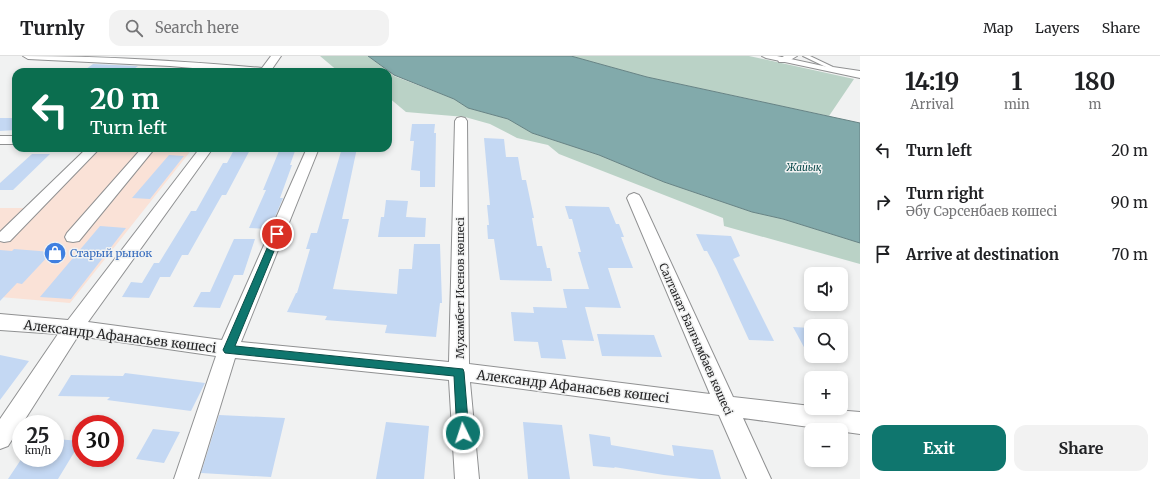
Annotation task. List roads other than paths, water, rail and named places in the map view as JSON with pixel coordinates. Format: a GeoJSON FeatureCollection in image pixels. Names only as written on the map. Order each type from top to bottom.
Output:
{"type":"FeatureCollection","features":[{"type":"Feature","properties":{"kind":"street"},"geometry":{"type":"LineString","coordinates":[[28,56],[173,60],[236,68]]}},
{"type":"Feature","properties":{"kind":"street"},"geometry":{"type":"LineString","coordinates":[[269,68],[276,56]]}},
{"type":"Feature","properties":{"kind":"street"},"geometry":{"type":"LineString","coordinates":[[766,56],[788,58],[860,74]]}},
{"type":"Feature","properties":{"kind":"street","name":"Мухамбет Исенов көшесі"},"geometry":{"type":"LineString","coordinates":[[461,121],[459,372],[467,479]]}},
{"type":"Feature","properties":{"kind":"street"},"geometry":{"type":"LineString","coordinates":[[0,140],[12,140]]}},
{"type":"Feature","properties":{"kind":"street"},"geometry":{"type":"LineString","coordinates":[[4,237],[90,152]]}},
{"type":"Feature","properties":{"kind":"street"},"geometry":{"type":"LineString","coordinates":[[73,237],[146,152]]}},
{"type":"Feature","properties":{"kind":"street"},"geometry":{"type":"LineString","coordinates":[[0,438],[73,328],[204,152]]}},
{"type":"Feature","properties":{"kind":"street"},"geometry":{"type":"LineString","coordinates":[[186,479],[228,350],[311,152]]}},
{"type":"Feature","properties":{"kind":"street","name":"Салтанат Балғымбаев көшесі"},"geometry":{"type":"LineString","coordinates":[[634,198],[758,479]]}},
{"type":"Feature","properties":{"kind":"street","name":"Александр Афанасьев көшесі"},"geometry":{"type":"LineString","coordinates":[[0,322],[73,328],[228,350],[459,372],[860,423]]}},
{"type":"Feature","properties":{"kind":"lane"},"geometry":{"type":"LineString","coordinates":[[806,56],[832,68],[860,74]]}},
{"type":"Feature","properties":{"kind":"water","name":"Жайық"},"geometry":{"type":"Polygon","coordinates":[[[368,56],[571,56],[647,77],[860,123],[860,243],[783,219],[752,212],[664,182],[599,155],[532,133],[508,119],[468,108],[454,99],[394,75],[392,74],[392,68],[384,68],[368,56]]]}},
{"type":"Feature","properties":{"kind":"place","name":"Старый рынок"},"geometry":{"type":"Point","coordinates":[55,253]}}]}
